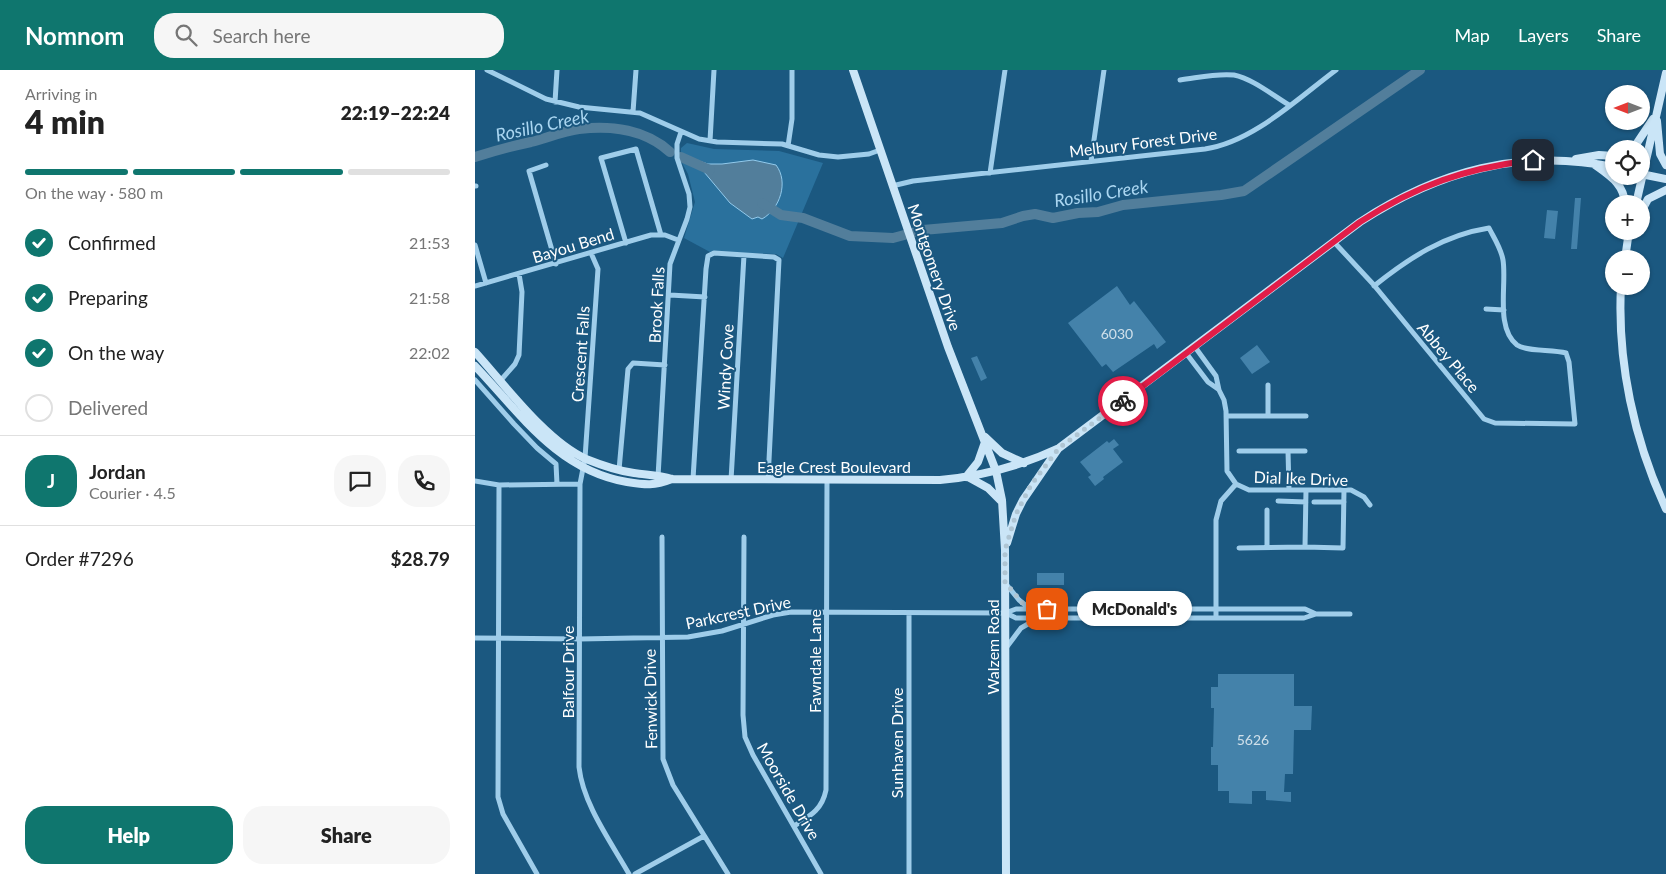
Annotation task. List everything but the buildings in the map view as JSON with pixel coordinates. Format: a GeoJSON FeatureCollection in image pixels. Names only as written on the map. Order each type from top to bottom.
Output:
{"type":"FeatureCollection","features":[{"type":"Feature","properties":{"kind":"main road","name":"Montgomery Drive"},"geometry":{"type":"LineString","coordinates":[[853,70],[912,245],[996,471]]}},
{"type":"Feature","properties":{"kind":"main road"},"geometry":{"type":"LineString","coordinates":[[1650,141],[1666,73]]}},
{"type":"Feature","properties":{"kind":"main road"},"geometry":{"type":"LineString","coordinates":[[1639,140],[1657,113]]}},
{"type":"Feature","properties":{"kind":"main road"},"geometry":{"type":"LineString","coordinates":[[1657,113],[1660,154],[1666,165]]}},
{"type":"Feature","properties":{"kind":"main road"},"geometry":{"type":"LineString","coordinates":[[1566,161],[1605,155]]}},
{"type":"Feature","properties":{"kind":"main road"},"geometry":{"type":"LineString","coordinates":[[996,471],[1024,463],[1059,448],[1334,242],[1387,205],[1410,192],[1442,180],[1494,165],[1533,160],[1566,161],[1605,166]]}},
{"type":"Feature","properties":{"kind":"main road"},"geometry":{"type":"LineString","coordinates":[[1594,164],[1616,181],[1622,188],[1623,195]]}},
{"type":"Feature","properties":{"kind":"main road"},"geometry":{"type":"LineString","coordinates":[[1650,176],[1666,180]]}},
{"type":"Feature","properties":{"kind":"main road"},"geometry":{"type":"LineString","coordinates":[[1650,198],[1666,190]]}},
{"type":"Feature","properties":{"kind":"main road"},"geometry":{"type":"LineString","coordinates":[[1621,295],[1621,334],[1630,400],[1647,463],[1666,509]]}},
{"type":"Feature","properties":{"kind":"main road","name":"Eagle Crest Boulevard"},"geometry":{"type":"LineString","coordinates":[[475,352],[547,431],[585,458],[619,470],[658,474],[672,479],[693,480],[940,480],[996,471]]}},
{"type":"Feature","properties":{"kind":"main road"},"geometry":{"type":"LineString","coordinates":[[475,366],[543,440],[560,454],[584,468],[617,479],[658,485]]}},
{"type":"Feature","properties":{"kind":"main road"},"geometry":{"type":"LineString","coordinates":[[1003,503],[988,488],[967,477],[978,462],[983,439],[1002,454],[1024,463]]}},
{"type":"Feature","properties":{"kind":"main road"},"geometry":{"type":"LineString","coordinates":[[1005,550],[1016,514],[1023,500],[1059,448]]}},
{"type":"Feature","properties":{"kind":"main road","name":"Walzem Road"},"geometry":{"type":"LineString","coordinates":[[996,471],[1003,503],[1005,550],[1006,874]]}},
{"type":"Feature","properties":{"kind":"main road","name":"Eagle Crest Boulevard"},"geometry":{"type":"LineString","coordinates":[[658,485],[672,479]]}},
{"type":"Feature","properties":{"kind":"street"},"geometry":{"type":"LineString","coordinates":[[487,70],[529,92],[555,102],[579,107],[633,112],[649,116],[681,132],[710,141],[771,143],[838,157],[869,154],[880,150]]}},
{"type":"Feature","properties":{"kind":"street"},"geometry":{"type":"LineString","coordinates":[[555,102],[557,70]]}},
{"type":"Feature","properties":{"kind":"street"},"geometry":{"type":"LineString","coordinates":[[633,112],[636,70]]}},
{"type":"Feature","properties":{"kind":"street"},"geometry":{"type":"LineString","coordinates":[[710,141],[714,70]]}},
{"type":"Feature","properties":{"kind":"street"},"geometry":{"type":"LineString","coordinates":[[788,146],[792,119],[792,70]]}},
{"type":"Feature","properties":{"kind":"street"},"geometry":{"type":"LineString","coordinates":[[990,172],[1005,70]]}},
{"type":"Feature","properties":{"kind":"street"},"geometry":{"type":"LineString","coordinates":[[1091,161],[1104,70]]}},
{"type":"Feature","properties":{"kind":"street","name":"Melbury Forest Drive"},"geometry":{"type":"LineString","coordinates":[[893,186],[903,182],[1205,149],[1226,145],[1253,132],[1336,70]]}},
{"type":"Feature","properties":{"kind":"street"},"geometry":{"type":"LineString","coordinates":[[1180,80],[1220,74],[1235,75],[1289,105]]}},
{"type":"Feature","properties":{"kind":"street","name":"Brook Falls"},"geometry":{"type":"LineString","coordinates":[[658,485],[670,264],[690,207],[689,194],[677,158],[677,144],[681,132]]}},
{"type":"Feature","properties":{"kind":"street"},"geometry":{"type":"LineString","coordinates":[[626,243],[601,158],[636,149],[661,235]]}},
{"type":"Feature","properties":{"kind":"street"},"geometry":{"type":"LineString","coordinates":[[546,165],[529,171],[556,264]]}},
{"type":"Feature","properties":{"kind":"street"},"geometry":{"type":"LineString","coordinates":[[1374,286],[1403,263],[1428,248],[1472,231],[1489,228],[1499,247],[1503,260],[1504,310],[1486,309]]}},
{"type":"Feature","properties":{"kind":"street","name":"Bayou Bend"},"geometry":{"type":"LineString","coordinates":[[475,286],[651,235],[661,235],[678,240]]}},
{"type":"Feature","properties":{"kind":"street","name":"Abbey Place"},"geometry":{"type":"LineString","coordinates":[[1334,242],[1374,286],[1484,419],[1495,423],[1575,424],[1568,351],[1519,346],[1510,337],[1504,320],[1504,310]]}},
{"type":"Feature","properties":{"kind":"street"},"geometry":{"type":"LineString","coordinates":[[475,245],[486,283]]}},
{"type":"Feature","properties":{"kind":"street","name":"Crescent Falls"},"geometry":{"type":"LineString","coordinates":[[585,458],[598,269],[591,253]]}},
{"type":"Feature","properties":{"kind":"street"},"geometry":{"type":"LineString","coordinates":[[693,480],[706,270],[708,256],[711,254],[775,257],[779,260],[768,480]]}},
{"type":"Feature","properties":{"kind":"street","name":"Windy Cove"},"geometry":{"type":"LineString","coordinates":[[731,480],[744,255]]}},
{"type":"Feature","properties":{"kind":"street"},"geometry":{"type":"LineString","coordinates":[[501,380],[515,364],[519,355],[522,292],[519,274]]}},
{"type":"Feature","properties":{"kind":"street"},"geometry":{"type":"LineString","coordinates":[[669,295],[705,297]]}},
{"type":"Feature","properties":{"kind":"street","name":"Dial Ike Drive"},"geometry":{"type":"LineString","coordinates":[[1195,347],[1216,376],[1219,390],[1224,400],[1227,416],[1227,471],[1236,484],[1249,490],[1344,490],[1357,492],[1370,505]]}},
{"type":"Feature","properties":{"kind":"street","name":"Dial Ike Drive"},"geometry":{"type":"LineString","coordinates":[[1186,353],[1208,382],[1219,390]]}},
{"type":"Feature","properties":{"kind":"street"},"geometry":{"type":"LineString","coordinates":[[619,470],[628,369],[633,363],[665,365]]}},
{"type":"Feature","properties":{"kind":"street"},"geometry":{"type":"LineString","coordinates":[[475,380],[513,424],[556,464],[557,484]]}},
{"type":"Feature","properties":{"kind":"street"},"geometry":{"type":"LineString","coordinates":[[1268,385],[1268,416]]}},
{"type":"Feature","properties":{"kind":"street"},"geometry":{"type":"LineString","coordinates":[[1227,416],[1306,416]]}},
{"type":"Feature","properties":{"kind":"street"},"geometry":{"type":"LineString","coordinates":[[1239,451],[1305,451]]}},
{"type":"Feature","properties":{"kind":"street"},"geometry":{"type":"LineString","coordinates":[[1288,451],[1289,490]]}},
{"type":"Feature","properties":{"kind":"street","name":"Balfour Drive"},"geometry":{"type":"LineString","coordinates":[[585,458],[580,484],[580,777],[587,800],[629,874]]}},
{"type":"Feature","properties":{"kind":"street","name":"Fawndale Lane"},"geometry":{"type":"LineString","coordinates":[[794,826],[815,814],[821,806],[826,790],[827,480]]}},
{"type":"Feature","properties":{"kind":"street"},"geometry":{"type":"LineString","coordinates":[[475,482],[499,485],[580,484]]}},
{"type":"Feature","properties":{"kind":"street"},"geometry":{"type":"LineString","coordinates":[[1216,618],[1216,520],[1221,501],[1236,484]]}},
{"type":"Feature","properties":{"kind":"street"},"geometry":{"type":"LineString","coordinates":[[499,485],[498,796],[506,820],[537,874]]}},
{"type":"Feature","properties":{"kind":"street"},"geometry":{"type":"LineString","coordinates":[[1305,547],[1306,490]]}},
{"type":"Feature","properties":{"kind":"street"},"geometry":{"type":"LineString","coordinates":[[1239,548],[1343,548],[1344,490]]}},
{"type":"Feature","properties":{"kind":"street"},"geometry":{"type":"LineString","coordinates":[[1278,502],[1306,502]]}},
{"type":"Feature","properties":{"kind":"street"},"geometry":{"type":"LineString","coordinates":[[1315,502],[1344,502]]}},
{"type":"Feature","properties":{"kind":"street"},"geometry":{"type":"LineString","coordinates":[[1267,510],[1267,547]]}},
{"type":"Feature","properties":{"kind":"street","name":"Fenwick Drive"},"geometry":{"type":"LineString","coordinates":[[662,537],[663,759],[673,785],[728,874]]}},
{"type":"Feature","properties":{"kind":"street","name":"Moorside Drive"},"geometry":{"type":"LineString","coordinates":[[745,537],[743,715],[745,737],[753,755],[821,874]]}},
{"type":"Feature","properties":{"kind":"street"},"geometry":{"type":"LineString","coordinates":[[1005,582],[1019,600],[1032,609]]}},
{"type":"Feature","properties":{"kind":"street","name":"Parkcrest Drive"},"geometry":{"type":"LineString","coordinates":[[475,638],[579,639],[696,636],[773,615],[791,612],[1005,613],[1017,609],[1305,609],[1316,614]]}},
{"type":"Feature","properties":{"kind":"street"},"geometry":{"type":"LineString","coordinates":[[1304,618],[1305,609]]}},
{"type":"Feature","properties":{"kind":"street","name":"Sunhaven Drive"},"geometry":{"type":"LineString","coordinates":[[909,613],[909,874]]}},
{"type":"Feature","properties":{"kind":"street","name":"Parkcrest Drive"},"geometry":{"type":"LineString","coordinates":[[1005,613],[1016,618],[1304,618],[1316,614],[1350,614]]}},
{"type":"Feature","properties":{"kind":"street"},"geometry":{"type":"LineString","coordinates":[[1005,648],[1021,628],[1038,618]]}},
{"type":"Feature","properties":{"kind":"street"},"geometry":{"type":"LineString","coordinates":[[635,874],[704,836]]}},
{"type":"Feature","properties":{"kind":"shaded area"},"geometry":{"type":"Polygon","coordinates":[[[687,143],[714,149],[779,151],[823,163],[783,258],[776,254],[710,252],[684,238],[695,202],[688,174],[681,161],[681,148],[687,143]]]}},
{"type":"Feature","properties":{"kind":"shaded area"},"geometry":{"type":"Polygon","coordinates":[[[753,160],[776,165],[782,179],[781,195],[778,202],[774,209],[762,219],[758,217],[752,219],[730,203],[699,166],[702,162],[722,164],[753,160]]]}},
{"type":"Feature","properties":{"kind":"waterway","name":"Rosillo Creek"},"geometry":{"type":"LineString","coordinates":[[762,203],[781,215],[803,218],[850,236],[893,238],[923,230],[1002,223],[1035,214],[1053,218],[1078,213],[1098,212],[1123,205],[1244,191],[1420,70]]}},
{"type":"Feature","properties":{"kind":"waterway","name":"Rosillo Creek"},"geometry":{"type":"LineString","coordinates":[[475,157],[567,131],[591,128],[616,129],[639,134],[661,145],[670,152]]}},
{"type":"Feature","properties":{"kind":"waterway","name":"Rosillo Creek"},"geometry":{"type":"LineString","coordinates":[[681,157],[710,170]]}},
{"type":"Feature","properties":{"kind":"way so far"},"geometry":{"type":"LineString","coordinates":[[1047,609],[1032,609],[1024,605],[1005,582],[1005,550],[1016,514],[1031,485],[1059,448],[1123,401]]}},
{"type":"Feature","properties":{"kind":"place","name":"McDonald's"},"geometry":{"type":"Point","coordinates":[1047,609]}},
{"type":"Feature","properties":{"kind":"route"},"geometry":{"type":"LineString","coordinates":[[1123,401],[1360,222],[1387,205],[1410,192],[1467,171],[1533,160]]}}]}
